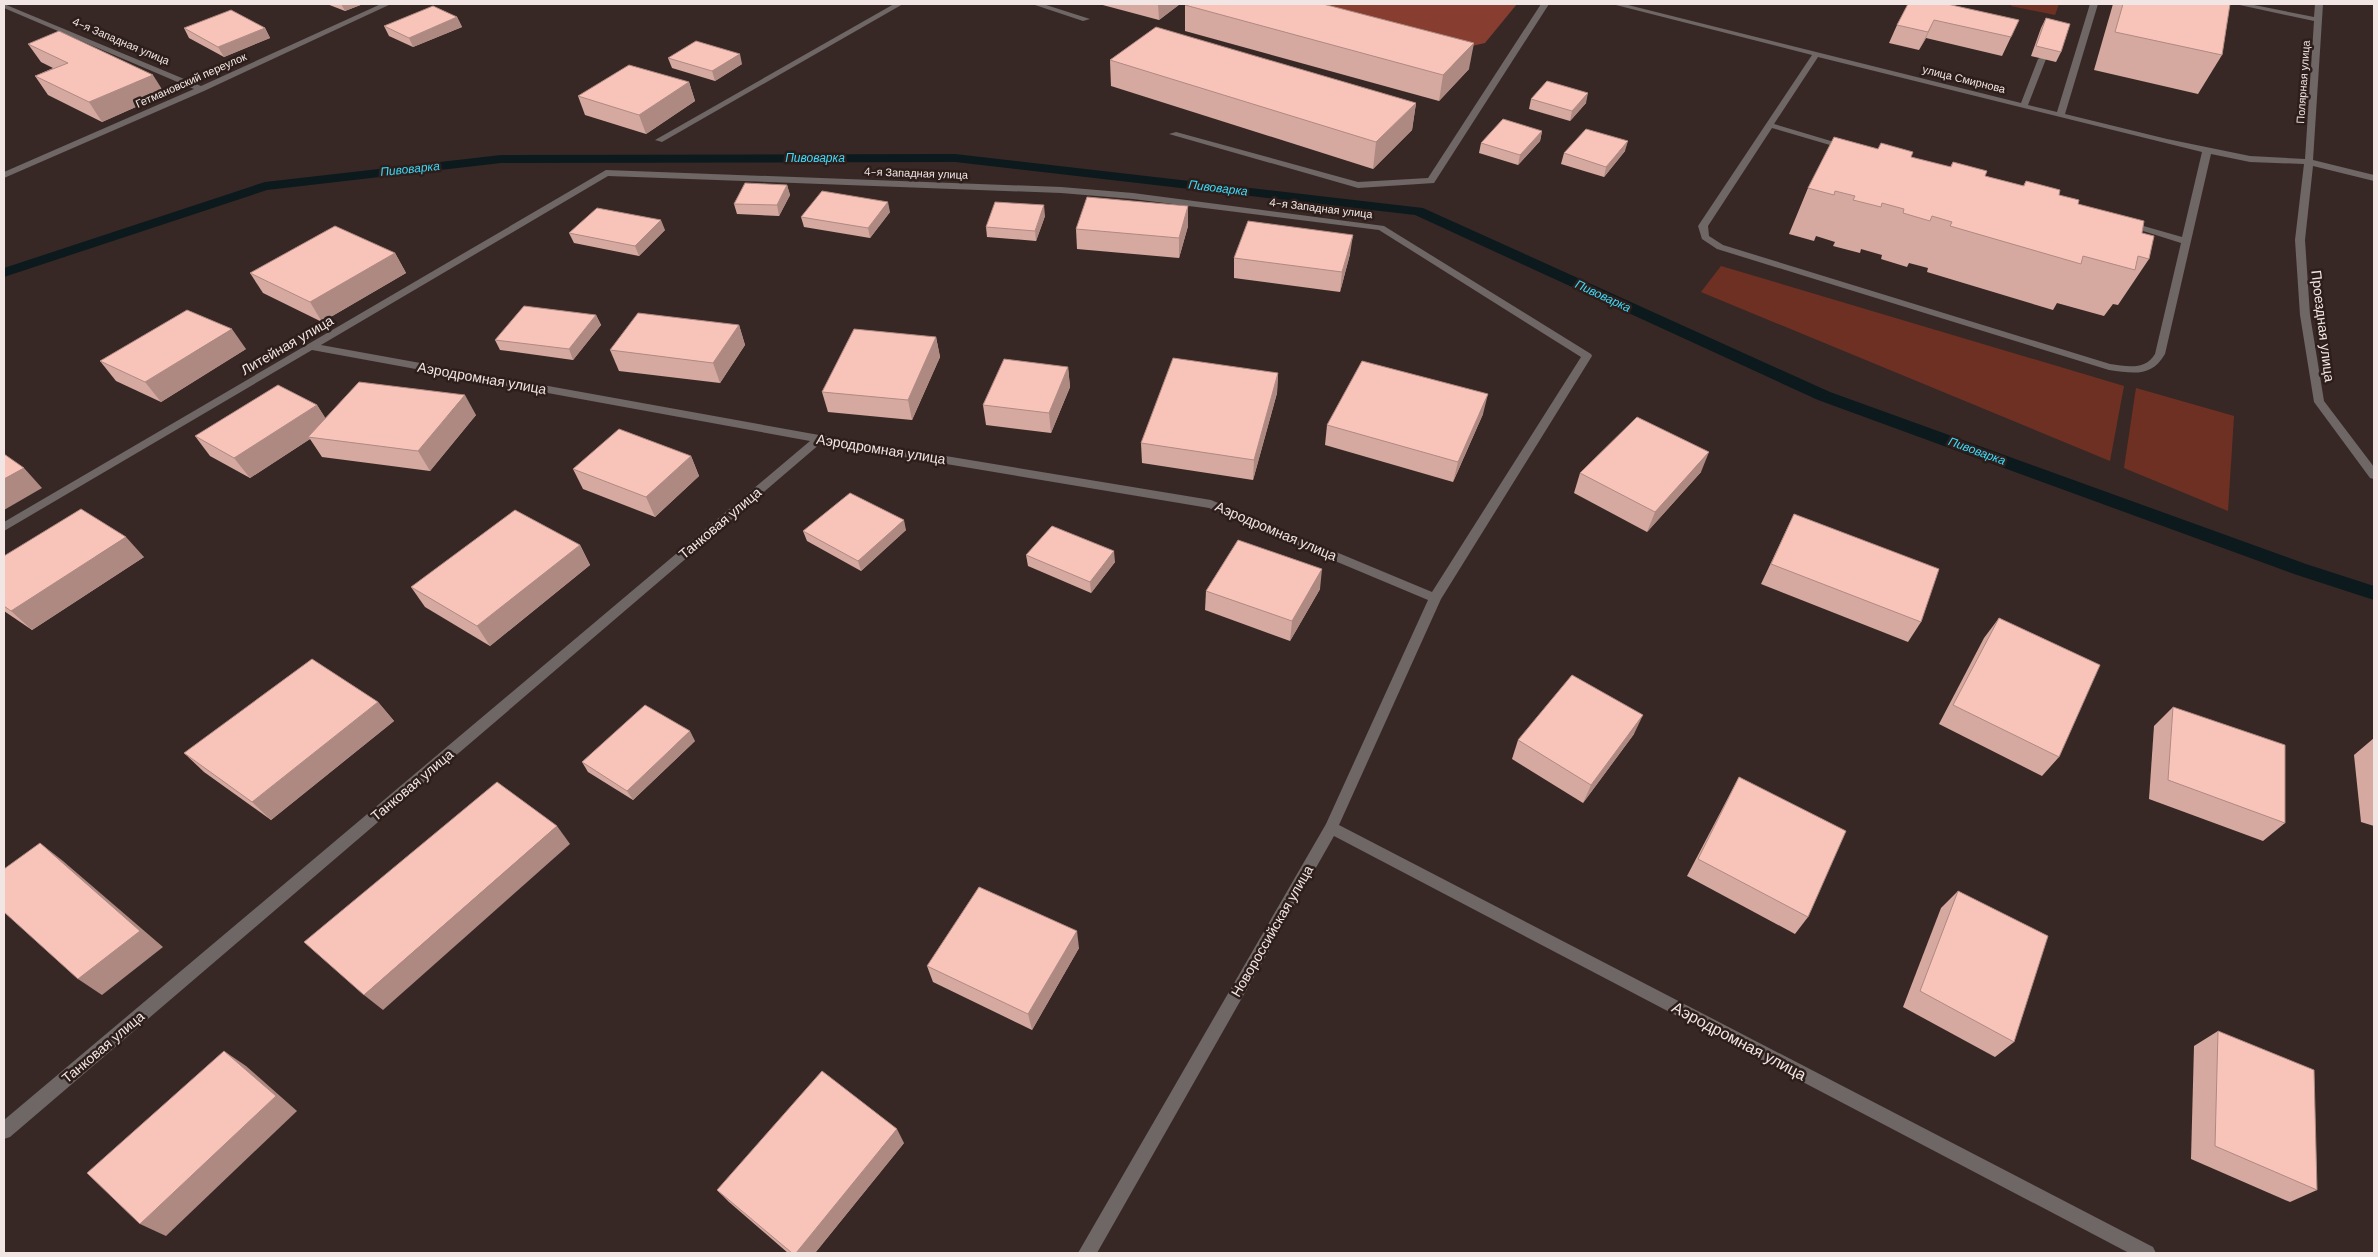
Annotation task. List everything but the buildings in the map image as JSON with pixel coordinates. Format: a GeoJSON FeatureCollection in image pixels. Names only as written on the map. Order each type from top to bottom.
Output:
{"type":"FeatureCollection","features":[{"type":"Feature","properties":{"kind":"street","name":"Гетмановский переулок"},"geometry":{"type":"LineString","coordinates":[[4,175],[200,89],[386,4]]}},
{"type":"Feature","properties":{"kind":"street"},"geometry":{"type":"LineString","coordinates":[[659,140],[899,4]]}},
{"type":"Feature","properties":{"kind":"street"},"geometry":{"type":"LineString","coordinates":[[1036,4],[1086,19]]}},
{"type":"Feature","properties":{"kind":"street"},"geometry":{"type":"LineString","coordinates":[[1173,134],[1358,186],[1431,181],[1545,4]]}},
{"type":"Feature","properties":{"kind":"street","name":"улица Смирнова"},"geometry":{"type":"LineString","coordinates":[[1616,4],[2207,151],[2250,159],[2308,162],[2374,178]]}},
{"type":"Feature","properties":{"kind":"street"},"geometry":{"type":"LineString","coordinates":[[2060,115],[2094,4]]}},
{"type":"Feature","properties":{"kind":"street"},"geometry":{"type":"LineString","coordinates":[[2239,4],[2318,20]]}},
{"type":"Feature","properties":{"kind":"street","name":"Полярная улица"},"geometry":{"type":"LineString","coordinates":[[2308,162],[2319,4]]}},
{"type":"Feature","properties":{"kind":"street","name":"4-я Западная улица"},"geometry":{"type":"LineString","coordinates":[[4,5],[200,89]]}},
{"type":"Feature","properties":{"kind":"street"},"geometry":{"type":"LineString","coordinates":[[1817,53],[1703,226],[1703,232],[1712,243],[2109,366],[2126,369],[2143,368],[2153,364],[2160,354],[2207,151]]}},
{"type":"Feature","properties":{"kind":"street"},"geometry":{"type":"LineString","coordinates":[[2024,105],[2042,59]]}},
{"type":"Feature","properties":{"kind":"street"},"geometry":{"type":"LineString","coordinates":[[1769,125],[1854,149]]}},
{"type":"Feature","properties":{"kind":"street","name":"Проездная улица"},"geometry":{"type":"LineString","coordinates":[[2308,162],[2300,240],[2304,315],[2319,402],[2374,475]]}},
{"type":"Feature","properties":{"kind":"street","name":"4-я Западная улица"},"geometry":{"type":"LineString","coordinates":[[583,184],[606,173],[1061,190],[1133,196],[1381,228],[1587,356],[1435,598]]}},
{"type":"Feature","properties":{"kind":"street","name":"Литейная улица"},"geometry":{"type":"LineString","coordinates":[[4,527],[312,347],[583,184]]}},
{"type":"Feature","properties":{"kind":"street"},"geometry":{"type":"LineString","coordinates":[[2120,222],[2186,241]]}},
{"type":"Feature","properties":{"kind":"street","name":"Аэродромная улица"},"geometry":{"type":"LineString","coordinates":[[312,347],[819,439],[1211,504],[1435,598]]}},
{"type":"Feature","properties":{"kind":"street","name":"Танковая улица"},"geometry":{"type":"LineString","coordinates":[[4,1131],[819,439]]}},
{"type":"Feature","properties":{"kind":"street","name":"Новороссийская улица"},"geometry":{"type":"LineString","coordinates":[[1087,1253],[1331,828],[1435,598]]}},
{"type":"Feature","properties":{"kind":"street","name":"Аэродромная улица"},"geometry":{"type":"LineString","coordinates":[[1331,828],[2146,1253]]}},
{"type":"Feature","properties":{"kind":"shaded area"},"geometry":{"type":"Polygon","coordinates":[[[1269,4],[1517,4],[1485,43],[1450,51],[1269,4]]]}},
{"type":"Feature","properties":{"kind":"shaded area"},"geometry":{"type":"Polygon","coordinates":[[[2012,4],[2059,4],[2055,15],[2011,6],[2012,4]]]}},
{"type":"Feature","properties":{"kind":"shaded area"},"geometry":{"type":"Polygon","coordinates":[[[1721,266],[2124,386],[2110,461],[1701,292],[1721,266]]]}},
{"type":"Feature","properties":{"kind":"shaded area"},"geometry":{"type":"Polygon","coordinates":[[[2136,388],[2234,416],[2228,511],[2124,468],[2136,388]]]}},
{"type":"Feature","properties":{"kind":"waterway","name":"Пивоварка"},"geometry":{"type":"LineString","coordinates":[[4,273],[265,186],[501,159],[955,158],[1418,211],[1824,396],[2300,569],[2374,593]]}}]}
